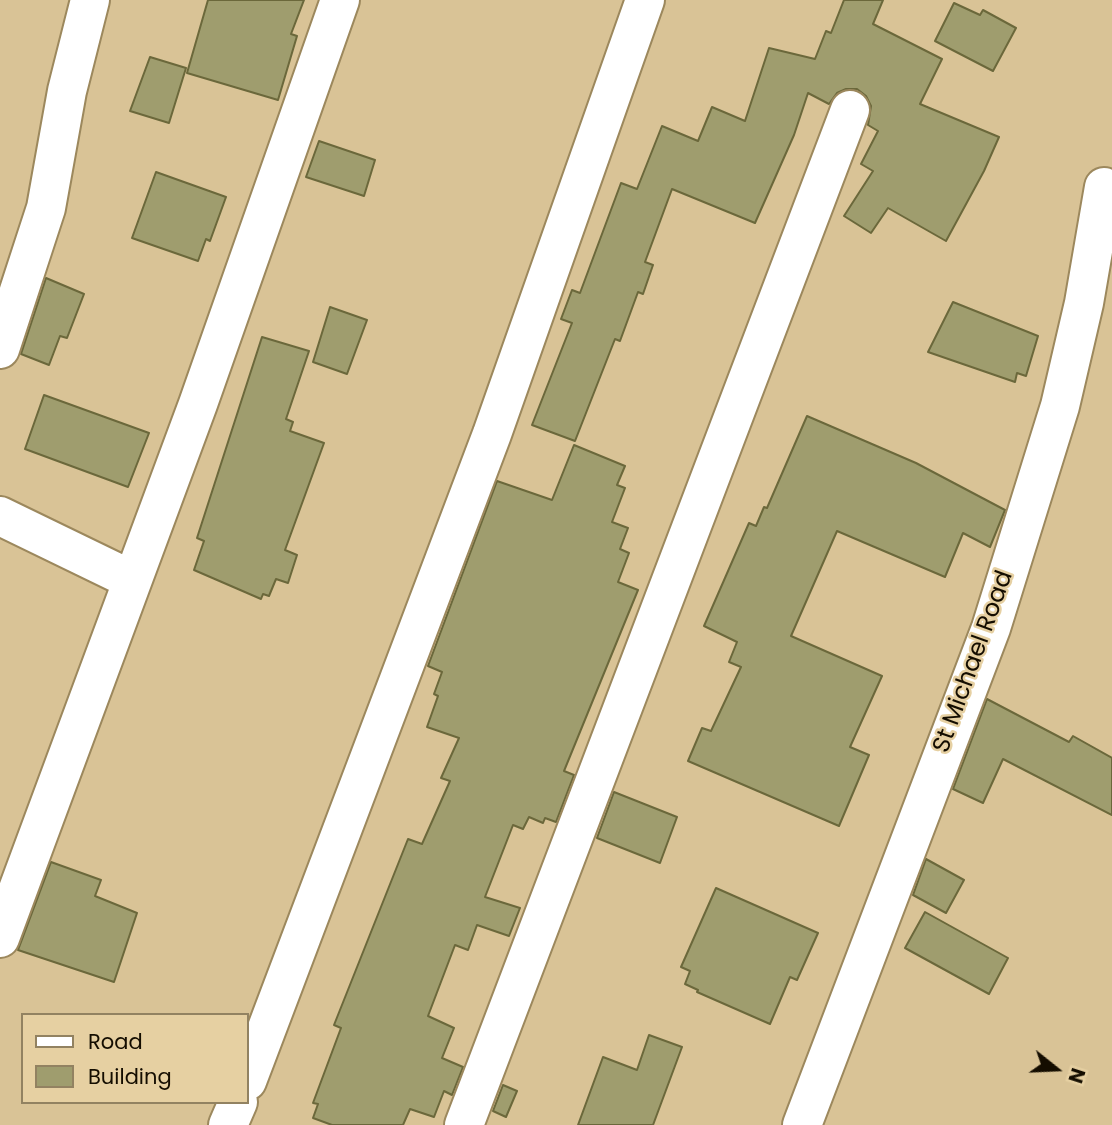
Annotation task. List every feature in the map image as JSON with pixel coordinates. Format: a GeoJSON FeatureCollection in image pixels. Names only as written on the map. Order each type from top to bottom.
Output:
{"type":"FeatureCollection","features":[{"type":"Feature","properties":{"kind":"street"},"geometry":{"type":"LineString","coordinates":[[0,349],[46,208],[67,91],[90,0]]}},
{"type":"Feature","properties":{"kind":"street"},"geometry":{"type":"LineString","coordinates":[[0,938],[132,580],[340,0]]}},
{"type":"Feature","properties":{"kind":"street"},"geometry":{"type":"LineString","coordinates":[[248,1078],[492,434],[645,0]]}},
{"type":"Feature","properties":{"kind":"street"},"geometry":{"type":"LineString","coordinates":[[464,1125],[850,110]]}},
{"type":"Feature","properties":{"kind":"street","name":"St Michael Road"},"geometry":{"type":"LineString","coordinates":[[802,1125],[990,628],[1060,406],[1084,303],[1104,187]]}},
{"type":"Feature","properties":{"kind":"street"},"geometry":{"type":"LineString","coordinates":[[0,516],[132,580]]}},
{"type":"Feature","properties":{"kind":"street"},"geometry":{"type":"LineString","coordinates":[[228,1125],[237,1104]]}},
{"type":"Feature","properties":{"kind":"building"},"geometry":{"type":"Polygon","coordinates":[[[208,0],[304,0],[291,34],[297,36],[278,100],[187,73],[208,0]]]}},
{"type":"Feature","properties":{"kind":"building"},"geometry":{"type":"Polygon","coordinates":[[[844,0],[883,0],[873,24],[942,59],[920,104],[999,137],[946,241],[888,208],[871,233],[844,216],[873,171],[861,164],[878,131],[868,125],[871,106],[866,96],[857,89],[846,89],[837,93],[829,104],[808,93],[794,135],[755,223],[672,189],[645,262],[653,265],[643,294],[638,292],[620,341],[615,339],[575,441],[532,425],[572,323],[561,319],[572,290],[580,293],[621,183],[637,189],[662,126],[698,141],[712,107],[745,121],[769,48],[815,59],[826,31],[831,33],[844,0]]]}},
{"type":"Feature","properties":{"kind":"building"},"geometry":{"type":"Polygon","coordinates":[[[954,3],[980,15],[983,10],[1016,28],[993,71],[935,41],[954,3]]]}},
{"type":"Feature","properties":{"kind":"building"},"geometry":{"type":"Polygon","coordinates":[[[150,57],[186,68],[169,123],[130,111],[150,57]]]}},
{"type":"Feature","properties":{"kind":"building"},"geometry":{"type":"Polygon","coordinates":[[[319,141],[375,160],[364,196],[306,177],[319,141]]]}},
{"type":"Feature","properties":{"kind":"building"},"geometry":{"type":"Polygon","coordinates":[[[156,172],[226,197],[210,241],[206,239],[198,261],[132,238],[156,172]]]}},
{"type":"Feature","properties":{"kind":"building"},"geometry":{"type":"Polygon","coordinates":[[[46,278],[84,294],[67,338],[60,336],[49,365],[21,354],[46,278]]]}},
{"type":"Feature","properties":{"kind":"building"},"geometry":{"type":"Polygon","coordinates":[[[953,302],[1038,336],[1026,376],[1017,373],[1015,382],[928,352],[953,302]]]}},
{"type":"Feature","properties":{"kind":"building"},"geometry":{"type":"Polygon","coordinates":[[[330,307],[367,320],[347,374],[313,362],[330,307]]]}},
{"type":"Feature","properties":{"kind":"building"},"geometry":{"type":"Polygon","coordinates":[[[262,337],[309,351],[286,419],[293,422],[290,431],[324,443],[285,550],[297,555],[288,583],[276,579],[269,596],[263,594],[261,599],[194,570],[204,541],[197,538],[262,337]]]}},
{"type":"Feature","properties":{"kind":"building"},"geometry":{"type":"Polygon","coordinates":[[[44,395],[149,433],[128,487],[25,449],[44,395]]]}},
{"type":"Feature","properties":{"kind":"building"},"geometry":{"type":"Polygon","coordinates":[[[807,416],[916,463],[1005,510],[990,547],[963,533],[945,577],[837,531],[791,636],[882,676],[850,747],[869,755],[839,826],[688,761],[702,728],[711,731],[741,667],[729,662],[737,642],[704,626],[749,523],[756,526],[764,507],[767,508],[807,416]]]}},
{"type":"Feature","properties":{"kind":"building"},"geometry":{"type":"Polygon","coordinates":[[[574,445],[625,466],[617,485],[625,488],[612,522],[628,528],[620,549],[629,553],[618,582],[638,590],[564,771],[574,775],[556,822],[545,818],[543,823],[529,817],[523,829],[513,825],[485,897],[520,908],[509,936],[477,925],[468,950],[455,945],[428,1016],[454,1028],[442,1058],[463,1067],[452,1095],[444,1091],[434,1117],[410,1109],[403,1125],[332,1125],[313,1118],[318,1104],[313,1103],[341,1028],[334,1025],[408,839],[422,844],[450,781],[441,778],[459,738],[427,727],[438,696],[434,694],[442,672],[428,666],[497,481],[552,500],[574,445]]]}},
{"type":"Feature","properties":{"kind":"building"},"geometry":{"type":"Polygon","coordinates":[[[987,699],[1069,742],[1073,736],[1112,758],[1112,815],[1003,759],[983,803],[953,789],[987,699]]]}},
{"type":"Feature","properties":{"kind":"building"},"geometry":{"type":"Polygon","coordinates":[[[614,792],[677,817],[660,863],[597,838],[614,792]]]}},
{"type":"Feature","properties":{"kind":"building"},"geometry":{"type":"Polygon","coordinates":[[[926,859],[964,880],[946,913],[913,895],[926,859]]]}},
{"type":"Feature","properties":{"kind":"building"},"geometry":{"type":"Polygon","coordinates":[[[51,862],[101,880],[95,896],[137,913],[114,982],[18,950],[51,862]]]}},
{"type":"Feature","properties":{"kind":"building"},"geometry":{"type":"Polygon","coordinates":[[[716,888],[818,933],[797,980],[790,977],[770,1024],[697,992],[698,990],[685,984],[690,971],[681,967],[716,888]]]}},
{"type":"Feature","properties":{"kind":"building"},"geometry":{"type":"Polygon","coordinates":[[[925,912],[1008,958],[989,994],[905,948],[925,912]]]}},
{"type":"Feature","properties":{"kind":"building"},"geometry":{"type":"Polygon","coordinates":[[[649,1035],[682,1047],[653,1125],[578,1125],[603,1057],[637,1070],[649,1035]]]}},
{"type":"Feature","properties":{"kind":"building"},"geometry":{"type":"Polygon","coordinates":[[[503,1085],[517,1091],[506,1117],[493,1111],[503,1085]]]}}]}
